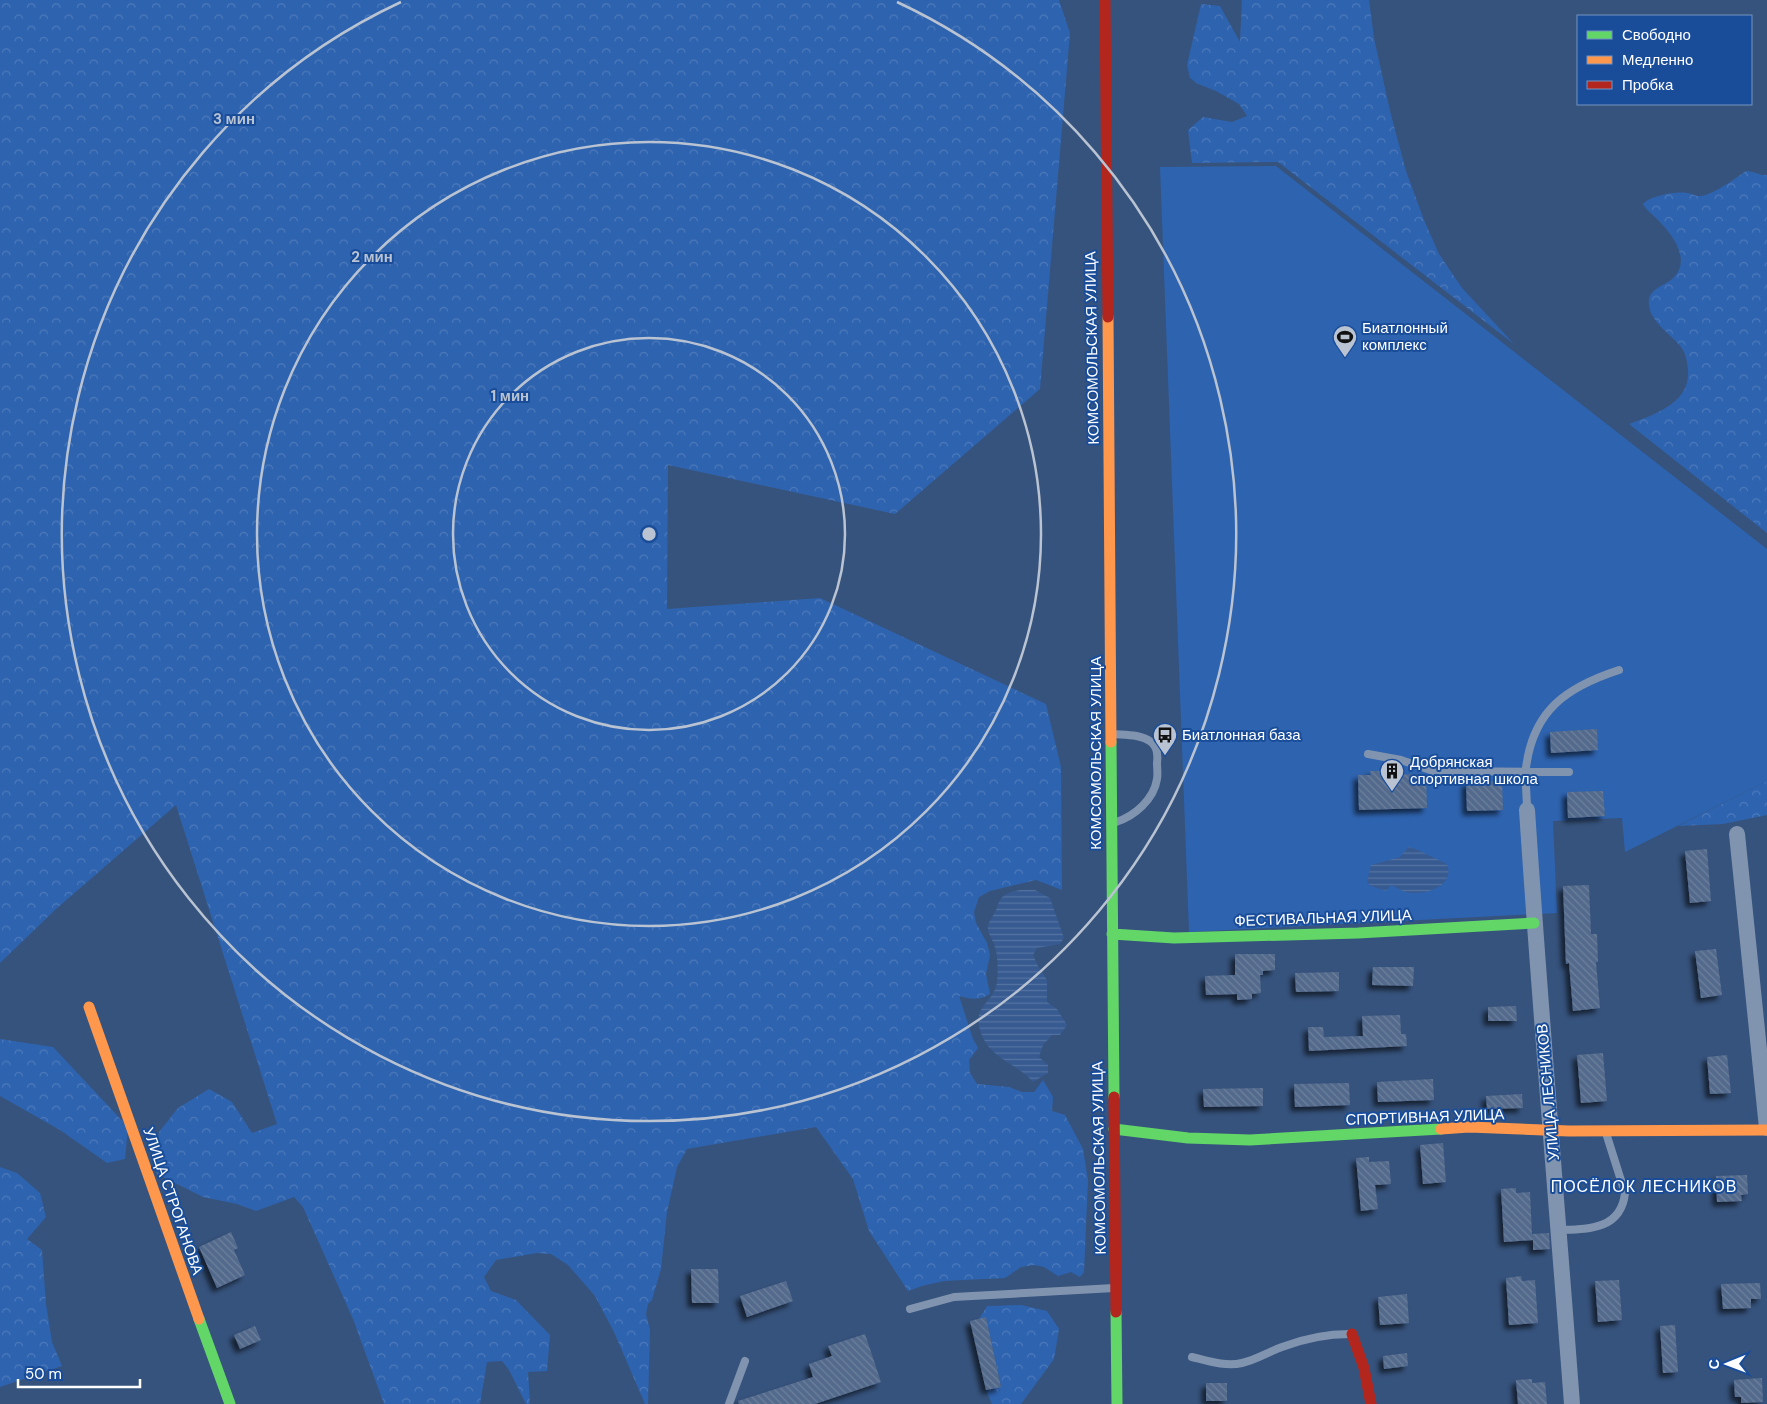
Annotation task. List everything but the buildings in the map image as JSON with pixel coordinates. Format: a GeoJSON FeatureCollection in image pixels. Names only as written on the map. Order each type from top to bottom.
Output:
{"type":"FeatureCollection","features":[{"type":"Feature","properties":{"kind":"street","name":"КОМСОМОЛЬСКАЯ УЛИЦА"},"geometry":{"type":"LineString","coordinates":[[1105,0],[1112,934],[1118,1404]]}},
{"type":"Feature","properties":{"kind":"street","name":"УЛИЦА ЛЕСНИКОВ"},"geometry":{"type":"LineString","coordinates":[[1527,810],[1534,924],[1552,1130],[1572,1404]]}},
{"type":"Feature","properties":{"kind":"street"},"geometry":{"type":"LineString","coordinates":[[1737,834],[1767,1129]]}},
{"type":"Feature","properties":{"kind":"street","name":"ФЕСТИВАЛЬНАЯ УЛИЦА"},"geometry":{"type":"LineString","coordinates":[[1112,934],[1174,938],[1358,933],[1534,924]]}},
{"type":"Feature","properties":{"kind":"street","name":"УЛИЦА СТРОГАНОВА"},"geometry":{"type":"LineString","coordinates":[[90,1007],[230,1404]]}},
{"type":"Feature","properties":{"kind":"street","name":"СПОРТИВНАЯ УЛИЦА"},"geometry":{"type":"LineString","coordinates":[[1114,1129],[1188,1138],[1250,1140],[1469,1127],[1606,1131],[1767,1129]]}},
{"type":"Feature","properties":{"kind":"street"},"geometry":{"type":"LineString","coordinates":[[1352,1334],[1364,1368],[1371,1404]]}},
{"type":"Feature","properties":{"kind":"lane"},"geometry":{"type":"LineString","coordinates":[[1527,810],[1526,771],[1529,749],[1536,729],[1561,698],[1576,687],[1619,670]]}},
{"type":"Feature","properties":{"kind":"lane"},"geometry":{"type":"LineString","coordinates":[[1111,734],[1144,738],[1156,748],[1158,757],[1157,779],[1146,803],[1130,816],[1112,824]]}},
{"type":"Feature","properties":{"kind":"lane"},"geometry":{"type":"LineString","coordinates":[[1368,754],[1400,760],[1434,771],[1569,772]]}},
{"type":"Feature","properties":{"kind":"lane"},"geometry":{"type":"LineString","coordinates":[[1559,1230],[1602,1226],[1620,1211],[1625,1193],[1606,1131]]}},
{"type":"Feature","properties":{"kind":"lane"},"geometry":{"type":"LineString","coordinates":[[910,1309],[954,1297],[973,1295],[1116,1288]]}},
{"type":"Feature","properties":{"kind":"lane"},"geometry":{"type":"LineString","coordinates":[[1192,1358],[1223,1364],[1242,1363],[1303,1340],[1337,1334],[1352,1334]]}},
{"type":"Feature","properties":{"kind":"lane"},"geometry":{"type":"LineString","coordinates":[[728,1404],[745,1360]]}},
{"type":"Feature","properties":{"kind":"green space"},"geometry":{"type":"Polygon","coordinates":[[[0,0],[1059,0],[1070,33],[1040,389],[895,514],[668,465],[667,609],[820,598],[1046,704],[1061,767],[1062,890],[1036,880],[990,891],[979,897],[974,912],[976,923],[987,943],[990,955],[986,974],[990,994],[974,999],[959,996],[973,1039],[978,1048],[969,1060],[970,1073],[977,1084],[1009,1087],[1022,1092],[1034,1092],[1043,1080],[1053,1097],[1052,1111],[1065,1115],[1083,1149],[1088,1180],[1084,1272],[1080,1277],[1071,1272],[1058,1276],[1044,1267],[1034,1265],[1021,1267],[1005,1278],[944,1281],[908,1291],[869,1231],[853,1179],[816,1127],[687,1149],[677,1167],[667,1212],[661,1269],[646,1314],[650,1330],[648,1404],[645,1404],[614,1332],[595,1296],[568,1265],[551,1254],[537,1253],[496,1260],[484,1277],[491,1291],[516,1300],[550,1335],[547,1371],[528,1372],[530,1404],[526,1404],[509,1370],[502,1361],[487,1362],[480,1404],[384,1404],[353,1319],[303,1207],[294,1197],[256,1211],[237,1204],[203,1197],[157,1174],[155,1160],[159,1132],[178,1108],[209,1089],[232,1102],[252,1133],[277,1124],[176,805],[56,909],[0,963],[0,0]]]}},
{"type":"Feature","properties":{"kind":"green space"},"geometry":{"type":"Polygon","coordinates":[[[1242,0],[1369,0],[1374,38],[1390,111],[1406,171],[1424,220],[1439,254],[1462,288],[1514,344],[1278,162],[1192,163],[1188,130],[1203,117],[1232,122],[1247,116],[1239,104],[1216,91],[1198,84],[1190,78],[1187,65],[1201,4],[1220,6],[1240,42],[1242,0]]]}},
{"type":"Feature","properties":{"kind":"green space","name":"Биатлонный комплекс"},"geometry":{"type":"Polygon","coordinates":[[[1276,166],[1767,549],[1767,781],[1625,852],[1622,818],[1553,821],[1557,913],[1189,932],[1160,167],[1276,166]]]}},
{"type":"Feature","properties":{"kind":"green space"},"geometry":{"type":"Polygon","coordinates":[[[1746,171],[1767,175],[1767,533],[1629,424],[1660,411],[1678,399],[1684,391],[1688,369],[1687,360],[1681,347],[1657,323],[1649,305],[1649,298],[1652,293],[1677,274],[1681,260],[1680,253],[1670,234],[1643,204],[1657,196],[1670,193],[1689,193],[1702,196],[1721,188],[1746,171]]]}},
{"type":"Feature","properties":{"kind":"green space"},"geometry":{"type":"Polygon","coordinates":[[[1767,781],[1767,815],[1723,824],[1678,826],[1767,781]]]}},
{"type":"Feature","properties":{"kind":"green space"},"geometry":{"type":"Polygon","coordinates":[[[0,1039],[53,1047],[128,1127],[125,1159],[107,1163],[60,1130],[0,1096],[0,1039]]]}},
{"type":"Feature","properties":{"kind":"green space"},"geometry":{"type":"Polygon","coordinates":[[[0,1167],[17,1173],[40,1193],[46,1217],[27,1239],[42,1250],[46,1304],[52,1342],[62,1366],[0,1387],[0,1167]]]}},
{"type":"Feature","properties":{"kind":"green space"},"geometry":{"type":"Polygon","coordinates":[[[1021,1305],[1047,1311],[1059,1329],[1054,1359],[1021,1404],[992,1404],[986,1390],[1001,1386],[986,1318],[979,1319],[987,1306],[1021,1305]]]}},
{"type":"Feature","properties":{"kind":"shaded area"},"geometry":{"type":"Polygon","coordinates":[[[1408,847],[1447,864],[1449,872],[1447,879],[1436,888],[1421,893],[1404,891],[1391,885],[1386,891],[1371,886],[1367,882],[1371,865],[1400,857],[1408,847]]]}},
{"type":"Feature","properties":{"kind":"shaded area"},"geometry":{"type":"Polygon","coordinates":[[[1021,890],[1035,890],[1050,898],[1064,938],[1060,944],[1037,948],[1033,955],[1047,980],[1047,1002],[1057,1009],[1067,1025],[1060,1035],[1052,1035],[1043,1045],[1039,1057],[1048,1065],[1048,1073],[1033,1082],[991,1049],[985,1042],[979,1024],[981,1010],[992,995],[997,982],[997,956],[988,931],[989,924],[1003,896],[1021,890]]]}},
{"type":"Feature","properties":{"kind":"traffic: fast"},"geometry":{"type":"LineString","coordinates":[[1111,742],[1114,1097]]}},
{"type":"Feature","properties":{"kind":"traffic: fast"},"geometry":{"type":"LineString","coordinates":[[1112,934],[1174,938],[1358,933],[1534,923]]}},
{"type":"Feature","properties":{"kind":"traffic: fast"},"geometry":{"type":"LineString","coordinates":[[1114,1129],[1188,1138],[1250,1140],[1441,1129]]}},
{"type":"Feature","properties":{"kind":"traffic: fast"},"geometry":{"type":"LineString","coordinates":[[1116,1312],[1117,1404]]}},
{"type":"Feature","properties":{"kind":"traffic: fast"},"geometry":{"type":"LineString","coordinates":[[199,1319],[230,1404]]}},
{"type":"Feature","properties":{"kind":"traffic: slow"},"geometry":{"type":"LineString","coordinates":[[1108,317],[1111,742]]}},
{"type":"Feature","properties":{"kind":"traffic: slow"},"geometry":{"type":"LineString","coordinates":[[89,1007],[199,1319]]}},
{"type":"Feature","properties":{"kind":"traffic: slow"},"geometry":{"type":"LineString","coordinates":[[1441,1129],[1469,1127],[1569,1131],[1767,1130]]}},
{"type":"Feature","properties":{"kind":"traffic: jam"},"geometry":{"type":"LineString","coordinates":[[1105,0],[1108,317]]}},
{"type":"Feature","properties":{"kind":"traffic: jam"},"geometry":{"type":"LineString","coordinates":[[1114,1097],[1116,1312]]}},
{"type":"Feature","properties":{"kind":"traffic: jam"},"geometry":{"type":"LineString","coordinates":[[1352,1334],[1364,1368],[1371,1404]]}},
{"type":"Feature","properties":{"kind":"place","name":"Биатлонный комплекс"},"geometry":{"type":"Point","coordinates":[1345,358]}},
{"type":"Feature","properties":{"kind":"place","name":"Биатлонная база"},"geometry":{"type":"Point","coordinates":[1165,756]}},
{"type":"Feature","properties":{"kind":"place","name":"Добрянская спортивная школа"},"geometry":{"type":"Point","coordinates":[1392,792]}},
{"type":"Feature","properties":{"kind":"district","name":"ПОСЁЛОК ЛЕСНИКОВ"},"geometry":{"type":"Point","coordinates":[1644,1186]}}]}
